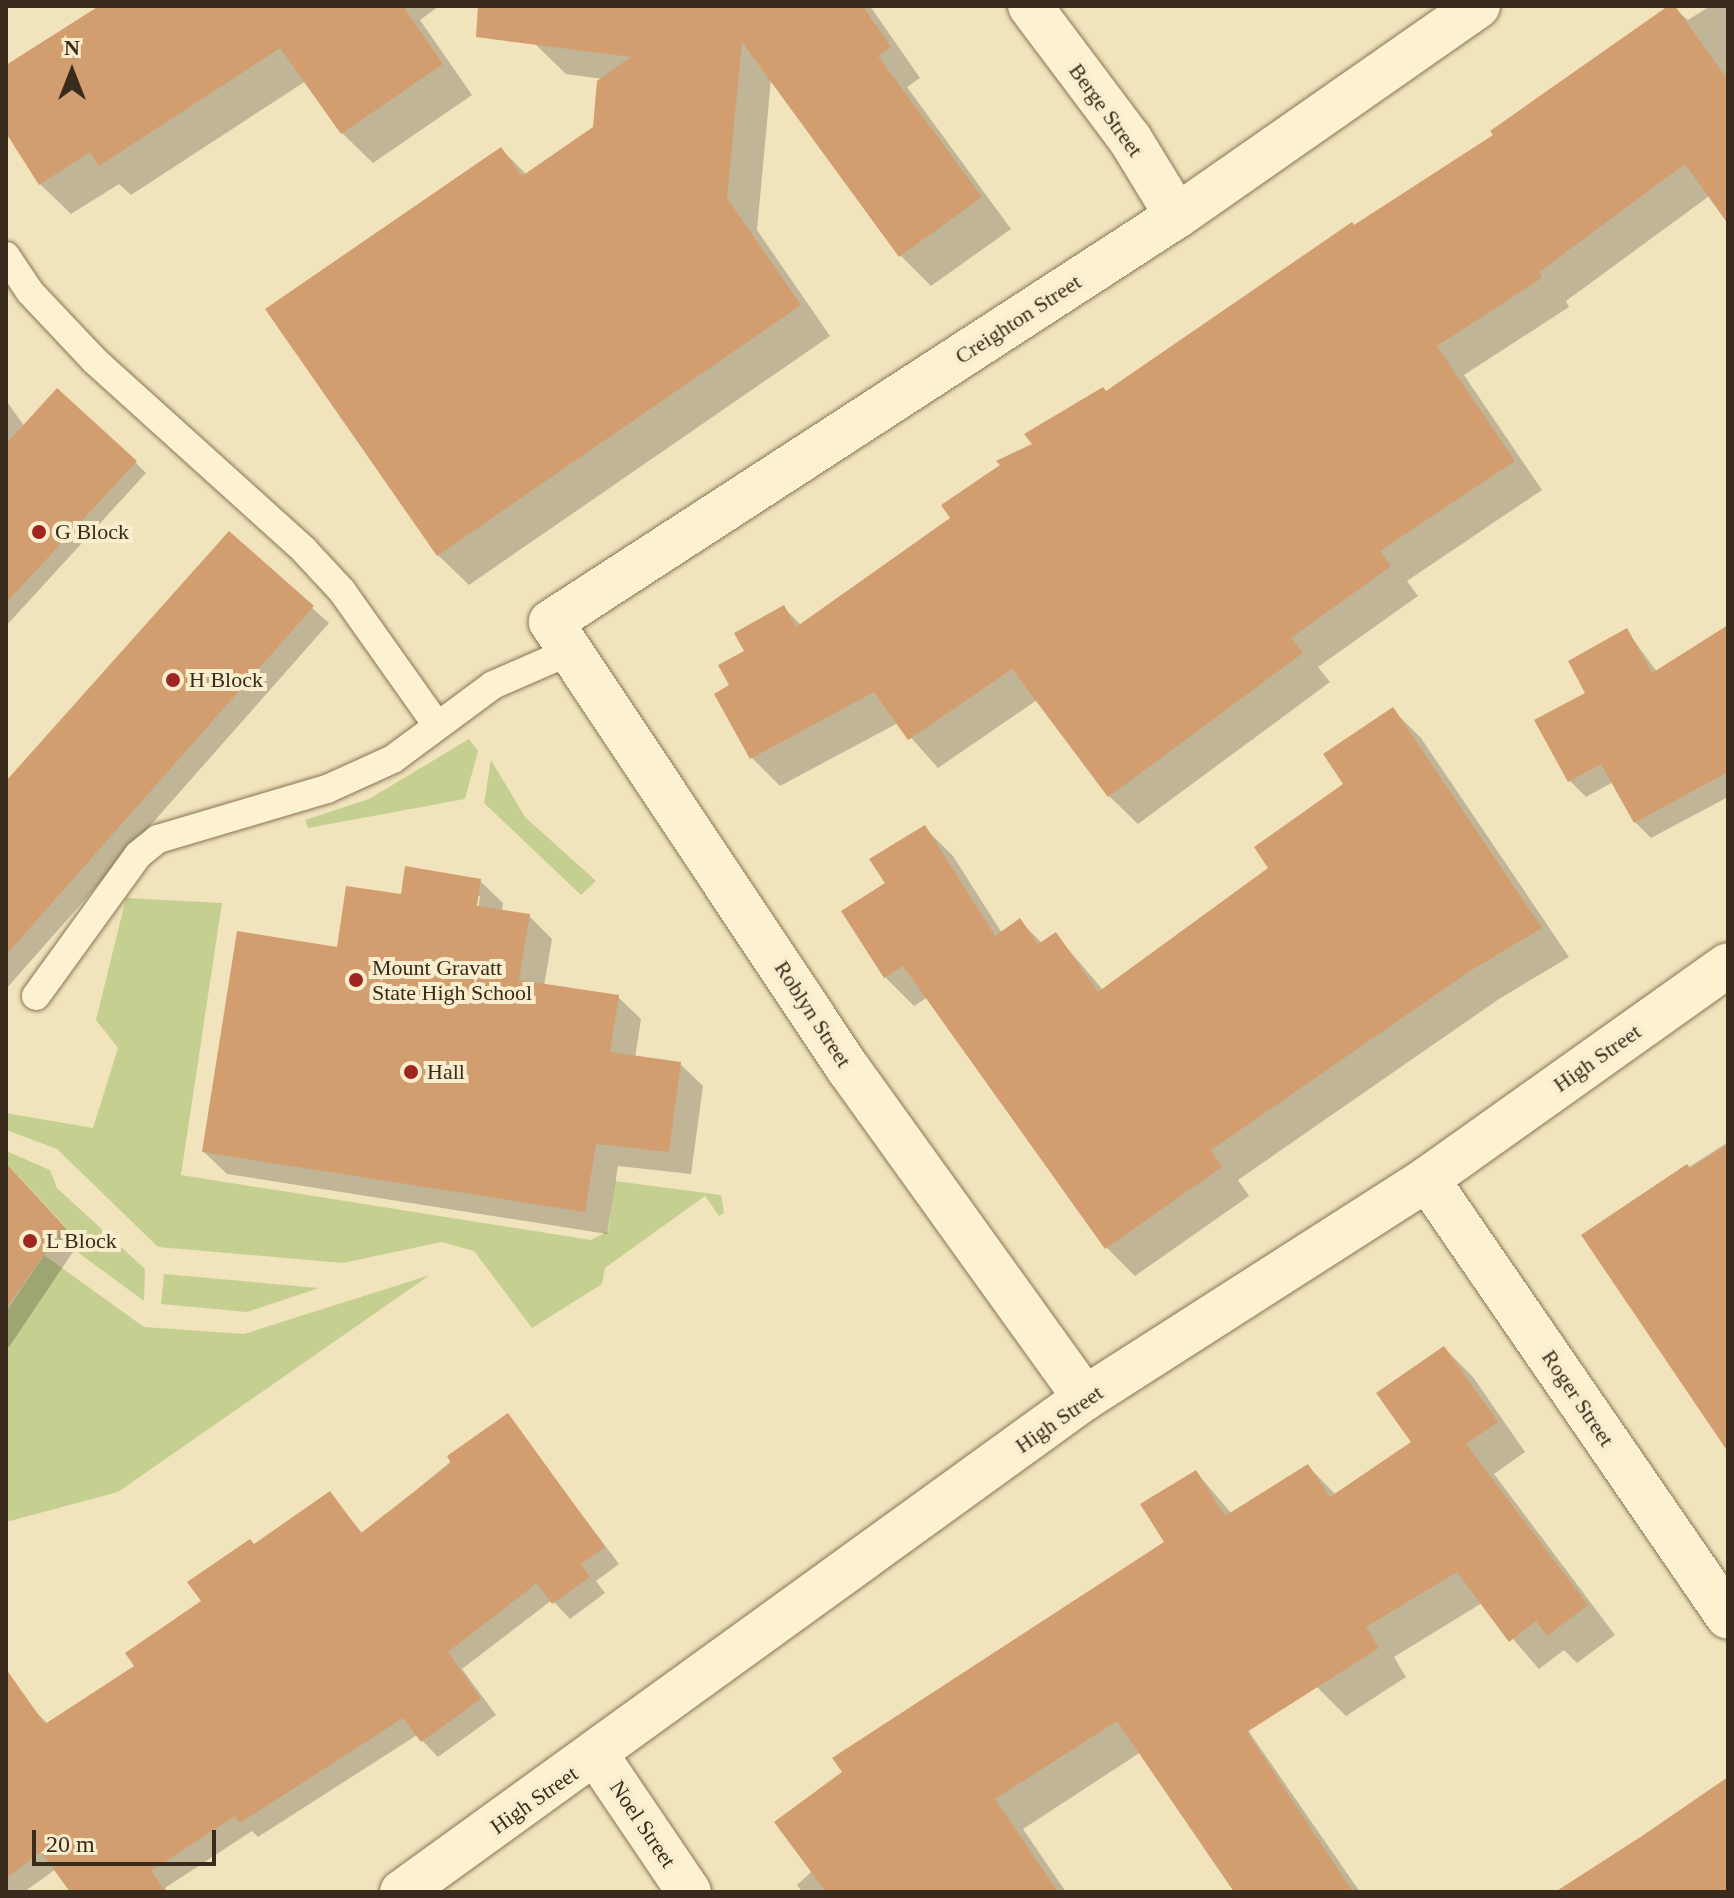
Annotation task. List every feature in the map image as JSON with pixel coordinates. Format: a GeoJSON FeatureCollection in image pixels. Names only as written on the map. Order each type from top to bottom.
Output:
{"type":"FeatureCollection","features":[{"type":"Feature","properties":{"kind":"street","name":"Berge Street"},"geometry":{"type":"LineString","coordinates":[[1030,6],[1130,139],[1177,216]]}},
{"type":"Feature","properties":{"kind":"street","name":"Creighton Street"},"geometry":{"type":"LineString","coordinates":[[561,637],[1478,6]]}},
{"type":"Feature","properties":{"kind":"street","name":"Roblyn Street"},"geometry":{"type":"LineString","coordinates":[[561,637],[849,1070],[1085,1398]]}},
{"type":"Feature","properties":{"kind":"street","name":"High Street"},"geometry":{"type":"LineString","coordinates":[[402,1892],[597,1756],[1085,1398],[1427,1179],[1728,965]]}},
{"type":"Feature","properties":{"kind":"street","name":"Roger Street"},"geometry":{"type":"LineString","coordinates":[[1427,1179],[1728,1617]]}},
{"type":"Feature","properties":{"kind":"street","name":"Noel Street"},"geometry":{"type":"LineString","coordinates":[[597,1756],[689,1892]]}},
{"type":"Feature","properties":{"kind":"lane"},"geometry":{"type":"LineString","coordinates":[[6,256],[30,292],[95,361],[235,482],[332,581],[437,725]]}},
{"type":"Feature","properties":{"kind":"lane"},"geometry":{"type":"LineString","coordinates":[[36,996],[138,855],[158,839],[327,789],[393,759],[561,637]]}},
{"type":"Feature","properties":{"kind":"green space"},"geometry":{"type":"Polygon","coordinates":[[[469,739],[478,751],[465,799],[308,828],[305,820],[369,799],[469,739]]]}},
{"type":"Feature","properties":{"kind":"green space"},"geometry":{"type":"Polygon","coordinates":[[[491,760],[525,817],[596,881],[581,895],[484,803],[491,760]]]}},
{"type":"Feature","properties":{"kind":"green space"},"geometry":{"type":"Polygon","coordinates":[[[126,898],[222,903],[181,1175],[591,1240],[608,1231],[615,1181],[721,1195],[724,1213],[719,1216],[705,1196],[605,1268],[602,1284],[532,1328],[474,1251],[441,1242],[343,1263],[158,1247],[57,1149],[6,1130],[6,1113],[93,1128],[118,1048],[96,1020],[126,898]]]}},
{"type":"Feature","properties":{"kind":"green space"},"geometry":{"type":"Polygon","coordinates":[[[6,1151],[50,1170],[57,1188],[145,1269],[144,1301],[57,1237],[64,1225],[6,1163],[6,1151]]]}},
{"type":"Feature","properties":{"kind":"green space"},"geometry":{"type":"Polygon","coordinates":[[[44,1255],[144,1327],[244,1334],[430,1275],[118,1492],[6,1522],[6,1312],[44,1255]]]}},
{"type":"Feature","properties":{"kind":"green space"},"geometry":{"type":"Polygon","coordinates":[[[164,1274],[319,1288],[247,1312],[161,1304],[164,1274]]]}},
{"type":"Feature","properties":{"kind":"building"},"geometry":{"type":"Polygon","coordinates":[[[99,6],[403,6],[443,64],[341,134],[280,48],[99,166],[90,152],[39,185],[6,133],[6,65],[99,6]]]}},
{"type":"Feature","properties":{"kind":"building"},"geometry":{"type":"Polygon","coordinates":[[[478,6],[863,6],[891,47],[878,56],[982,197],[899,257],[742,42],[727,198],[801,305],[437,556],[265,309],[501,147],[522,176],[593,127],[597,81],[631,57],[476,37],[478,6]]]}},
{"type":"Feature","properties":{"kind":"building"},"geometry":{"type":"Polygon","coordinates":[[[1668,6],[1675,6],[1728,80],[1728,224],[1685,164],[1539,272],[1542,278],[1437,346],[1515,461],[1380,551],[1391,566],[1291,638],[1303,653],[1108,797],[1012,669],[908,740],[874,692],[750,759],[714,694],[729,685],[718,665],[744,651],[734,633],[784,605],[796,627],[950,518],[941,505],[1000,465],[996,461],[1032,444],[1024,434],[1103,387],[1106,391],[1352,222],[1354,225],[1493,135],[1490,131],[1668,6]]]}},
{"type":"Feature","properties":{"kind":"building","name":"G Block"},"geometry":{"type":"Polygon","coordinates":[[[57,388],[137,461],[6,603],[6,444],[57,388]]]}},
{"type":"Feature","properties":{"kind":"building","name":"H Block"},"geometry":{"type":"Polygon","coordinates":[[[229,531],[314,606],[6,955],[6,781],[229,531]]]}},
{"type":"Feature","properties":{"kind":"building"},"geometry":{"type":"Polygon","coordinates":[[[1728,625],[1728,772],[1634,823],[1601,764],[1568,782],[1534,720],[1585,693],[1568,661],[1627,628],[1652,673],[1728,625]]]}},
{"type":"Feature","properties":{"kind":"building"},"geometry":{"type":"Polygon","coordinates":[[[1393,707],[1542,928],[1470,971],[1211,1150],[1222,1167],[1105,1249],[903,966],[884,978],[841,911],[885,883],[869,859],[925,825],[995,936],[1020,918],[1038,944],[1056,932],[1098,992],[1268,868],[1254,847],[1343,784],[1323,754],[1393,707]]]}},
{"type":"Feature","properties":{"kind":"building","name":"Hall"},"geometry":{"type":"Polygon","coordinates":[[[405,866],[481,879],[477,906],[530,914],[519,980],[619,995],[610,1052],[681,1062],[669,1152],[596,1144],[585,1212],[202,1152],[237,931],[337,947],[346,886],[401,894],[405,866]]]}},
{"type":"Feature","properties":{"kind":"building"},"geometry":{"type":"Polygon","coordinates":[[[1728,1144],[1728,1452],[1581,1235],[1687,1164],[1690,1168],[1728,1144]]]}},
{"type":"Feature","properties":{"kind":"building","name":"L Block"},"geometry":{"type":"Polygon","coordinates":[[[6,1163],[64,1226],[6,1309],[6,1163]]]}},
{"type":"Feature","properties":{"kind":"building"},"geometry":{"type":"Polygon","coordinates":[[[1444,1346],[1498,1422],[1466,1444],[1588,1605],[1547,1636],[1536,1621],[1509,1642],[1457,1572],[1366,1627],[1379,1648],[1247,1732],[1353,1892],[1234,1892],[1117,1721],[995,1799],[1058,1892],[826,1892],[774,1822],[842,1772],[832,1758],[1164,1542],[1140,1504],[1196,1470],[1225,1516],[1308,1464],[1330,1497],[1411,1442],[1376,1393],[1444,1346]]]}},
{"type":"Feature","properties":{"kind":"building"},"geometry":{"type":"Polygon","coordinates":[[[508,1413],[605,1547],[581,1564],[590,1577],[552,1604],[537,1583],[448,1652],[481,1699],[421,1742],[403,1718],[240,1823],[235,1816],[151,1871],[166,1892],[70,1892],[41,1852],[6,1878],[6,1669],[45,1724],[134,1666],[125,1653],[201,1601],[187,1582],[250,1539],[254,1544],[330,1491],[361,1533],[451,1463],[447,1456],[508,1413]]]}},
{"type":"Feature","properties":{"kind":"building"},"geometry":{"type":"Polygon","coordinates":[[[1728,1777],[1728,1892],[1555,1892],[1642,1836],[1728,1777]]]}},
{"type":"Feature","properties":{"kind":"place","name":"G Block"},"geometry":{"type":"Point","coordinates":[39,532]}},
{"type":"Feature","properties":{"kind":"place","name":"H Block"},"geometry":{"type":"Point","coordinates":[173,680]}},
{"type":"Feature","properties":{"kind":"place","name":"Mount Gravatt State High School"},"geometry":{"type":"Point","coordinates":[356,980]}},
{"type":"Feature","properties":{"kind":"place","name":"Hall"},"geometry":{"type":"Point","coordinates":[411,1072]}},
{"type":"Feature","properties":{"kind":"place","name":"L Block"},"geometry":{"type":"Point","coordinates":[30,1241]}}]}
